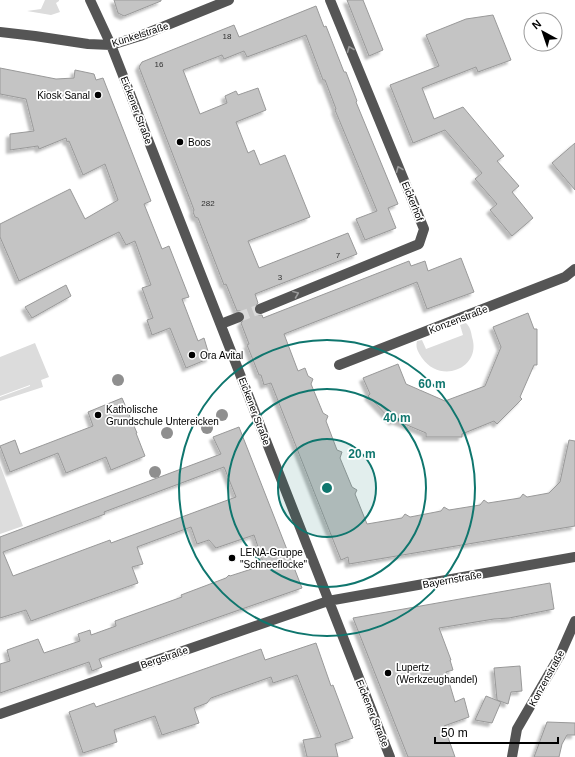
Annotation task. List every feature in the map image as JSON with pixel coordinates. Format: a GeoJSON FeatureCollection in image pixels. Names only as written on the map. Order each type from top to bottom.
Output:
{"type":"FeatureCollection","features":[{"type":"Feature","properties":{"kind":"street","name":"Eickener Straße"},"geometry":{"type":"LineString","coordinates":[[90,0],[111,44],[390,757]]}},
{"type":"Feature","properties":{"kind":"street","name":"Künkelstraße"},"geometry":{"type":"LineString","coordinates":[[0,32],[88,44],[111,44],[140,36],[229,0]]}},
{"type":"Feature","properties":{"kind":"street","name":"Eickerhof"},"geometry":{"type":"LineString","coordinates":[[260,309],[420,244],[424,229],[330,0]]}},
{"type":"Feature","properties":{"kind":"street","name":"Konzenstraße"},"geometry":{"type":"LineString","coordinates":[[339,364],[565,277],[575,269]]}},
{"type":"Feature","properties":{"kind":"street"},"geometry":{"type":"LineString","coordinates":[[221,324],[239,317]]}},
{"type":"Feature","properties":{"kind":"street","name":"Bayernstraße"},"geometry":{"type":"LineString","coordinates":[[328,600],[575,557]]}},
{"type":"Feature","properties":{"kind":"street","name":"Bergstraße"},"geometry":{"type":"LineString","coordinates":[[0,714],[328,600]]}},
{"type":"Feature","properties":{"kind":"street","name":"Konzenstraße"},"geometry":{"type":"LineString","coordinates":[[512,757],[517,729],[560,655],[575,621]]}},
{"type":"Feature","properties":{"kind":"shaded area"},"geometry":{"type":"Polygon","coordinates":[[[45,0],[59,0],[56,3],[60,12],[51,15],[27,11],[41,9],[45,0]]]}},
{"type":"Feature","properties":{"kind":"shaded area"},"geometry":{"type":"Polygon","coordinates":[[[466,323],[471,331],[474,348],[471,357],[466,364],[458,369],[449,371],[439,370],[430,366],[422,358],[417,348],[417,341],[422,340],[426,349],[463,335],[460,325],[466,323]]]}},
{"type":"Feature","properties":{"kind":"shaded area"},"geometry":{"type":"Polygon","coordinates":[[[35,343],[49,377],[41,380],[43,387],[0,401],[0,397],[30,385],[0,396],[0,357],[35,343]]]}},
{"type":"Feature","properties":{"kind":"shaded area"},"geometry":{"type":"Polygon","coordinates":[[[0,465],[23,526],[0,534],[0,465]]]}},
{"type":"Feature","properties":{"kind":"building"},"geometry":{"type":"Polygon","coordinates":[[[114,0],[161,1],[124,16],[118,13],[114,0]]]}},
{"type":"Feature","properties":{"kind":"building"},"geometry":{"type":"Polygon","coordinates":[[[347,0],[363,0],[383,50],[369,56],[347,0]]]}},
{"type":"Feature","properties":{"kind":"building"},"geometry":{"type":"Polygon","coordinates":[[[316,6],[324,27],[326,26],[344,72],[346,72],[357,101],[356,102],[398,204],[388,208],[396,228],[365,240],[356,219],[377,211],[306,35],[247,57],[244,51],[224,59],[222,55],[183,70],[200,114],[227,103],[225,96],[236,91],[238,95],[258,88],[266,110],[236,122],[248,153],[254,150],[260,165],[285,155],[310,217],[248,241],[259,268],[348,233],[357,254],[255,294],[258,303],[254,308],[254,312],[262,315],[263,318],[409,261],[411,266],[425,261],[428,271],[461,258],[474,292],[427,309],[417,282],[284,334],[298,371],[305,368],[308,376],[313,379],[311,384],[323,413],[328,416],[326,421],[337,450],[342,452],[340,458],[352,487],[357,490],[355,494],[367,524],[402,518],[405,514],[410,517],[441,511],[444,507],[449,510],[480,505],[484,500],[488,503],[520,498],[523,494],[527,497],[549,493],[560,482],[569,440],[575,441],[575,526],[349,564],[348,557],[341,560],[271,383],[264,385],[261,375],[259,375],[247,345],[249,344],[241,323],[245,318],[245,314],[237,311],[226,284],[224,285],[198,218],[195,217],[193,212],[194,210],[139,67],[142,62],[234,25],[239,37],[316,6]]]}},
{"type":"Feature","properties":{"kind":"building"},"geometry":{"type":"Polygon","coordinates":[[[493,15],[511,60],[478,72],[476,67],[422,88],[434,119],[463,107],[504,156],[497,161],[519,186],[512,192],[533,218],[512,236],[490,210],[497,204],[475,179],[482,173],[445,130],[413,143],[390,85],[439,66],[426,35],[466,19],[493,15]]]}},
{"type":"Feature","properties":{"kind":"building"},"geometry":{"type":"Polygon","coordinates":[[[0,68],[56,79],[74,78],[75,70],[94,74],[96,80],[103,78],[151,201],[144,204],[162,249],[169,246],[189,297],[182,299],[198,341],[204,338],[210,358],[186,368],[170,328],[152,335],[147,320],[153,318],[142,288],[151,285],[135,241],[126,245],[119,232],[19,281],[0,237],[0,224],[70,189],[85,219],[118,200],[105,164],[83,175],[69,141],[67,142],[66,138],[39,149],[38,146],[10,150],[10,134],[34,131],[26,99],[0,94],[0,68]]]}},
{"type":"Feature","properties":{"kind":"building"},"geometry":{"type":"Polygon","coordinates":[[[575,143],[575,190],[552,163],[575,143]]]}},
{"type":"Feature","properties":{"kind":"building"},"geometry":{"type":"Polygon","coordinates":[[[66,285],[71,296],[32,318],[25,307],[66,285]]]}},
{"type":"Feature","properties":{"kind":"building"},"geometry":{"type":"Polygon","coordinates":[[[528,313],[534,329],[537,329],[537,365],[534,365],[520,397],[522,399],[497,424],[494,421],[462,434],[462,437],[426,437],[426,433],[395,420],[393,422],[368,396],[370,394],[363,378],[398,364],[406,384],[445,401],[485,386],[501,347],[493,327],[528,313]]]}},
{"type":"Feature","properties":{"kind":"building"},"geometry":{"type":"Polygon","coordinates":[[[122,398],[145,456],[111,470],[106,457],[66,473],[58,453],[10,472],[0,446],[15,440],[20,454],[93,426],[88,412],[122,398]]]}},
{"type":"Feature","properties":{"kind":"building"},"geometry":{"type":"Polygon","coordinates":[[[239,427],[302,588],[99,659],[102,667],[92,671],[89,662],[0,693],[0,664],[10,661],[7,650],[38,639],[44,653],[80,641],[78,634],[90,630],[91,635],[116,626],[115,621],[182,597],[181,595],[226,578],[229,575],[230,576],[264,565],[254,535],[216,548],[209,540],[197,544],[191,527],[137,547],[143,564],[132,567],[138,583],[31,621],[26,610],[0,618],[0,537],[221,454],[213,437],[239,427]],[[224,467],[3,552],[13,576],[110,540],[111,543],[236,497],[224,467]]]}},
{"type":"Feature","properties":{"kind":"building"},"geometry":{"type":"Polygon","coordinates":[[[550,583],[554,609],[509,618],[439,628],[451,660],[453,670],[446,672],[455,702],[464,698],[469,717],[444,726],[455,757],[408,757],[353,618],[550,583]]]}},
{"type":"Feature","properties":{"kind":"building"},"geometry":{"type":"Polygon","coordinates":[[[316,643],[331,686],[333,685],[353,738],[335,744],[338,757],[307,757],[303,740],[321,737],[297,675],[273,683],[271,677],[211,698],[207,703],[194,708],[199,723],[162,735],[155,716],[114,730],[117,742],[83,753],[69,712],[94,703],[96,707],[261,649],[265,660],[316,643]]]}},
{"type":"Feature","properties":{"kind":"building"},"geometry":{"type":"Polygon","coordinates":[[[520,666],[522,691],[511,692],[508,704],[497,700],[494,668],[520,666]]]}},
{"type":"Feature","properties":{"kind":"building"},"geometry":{"type":"Polygon","coordinates":[[[486,696],[501,702],[492,723],[475,720],[486,696]]]}},
{"type":"Feature","properties":{"kind":"building"},"geometry":{"type":"Polygon","coordinates":[[[547,722],[575,723],[575,735],[567,735],[562,744],[559,757],[534,757],[547,722]]]}},
{"type":"Feature","properties":{"kind":"tunnel"},"geometry":{"type":"LineString","coordinates":[[239,317],[260,309]]}},
{"type":"Feature","properties":{"kind":"place","name":"Kiosk Sanal"},"geometry":{"type":"Point","coordinates":[98,95]}},
{"type":"Feature","properties":{"kind":"place","name":"Boos"},"geometry":{"type":"Point","coordinates":[180,142]}},
{"type":"Feature","properties":{"kind":"place","name":"Ora Avital"},"geometry":{"type":"Point","coordinates":[192,355]}},
{"type":"Feature","properties":{"kind":"place","name":"Katholische Grundschule Untereicken"},"geometry":{"type":"Point","coordinates":[98,415]}},
{"type":"Feature","properties":{"kind":"place","name":"LENA-Gruppe \"Schneeflocke\""},"geometry":{"type":"Point","coordinates":[232,558]}},
{"type":"Feature","properties":{"kind":"place","name":"Lupertz (Werkzeughandel)"},"geometry":{"type":"Point","coordinates":[388,673]}}]}
